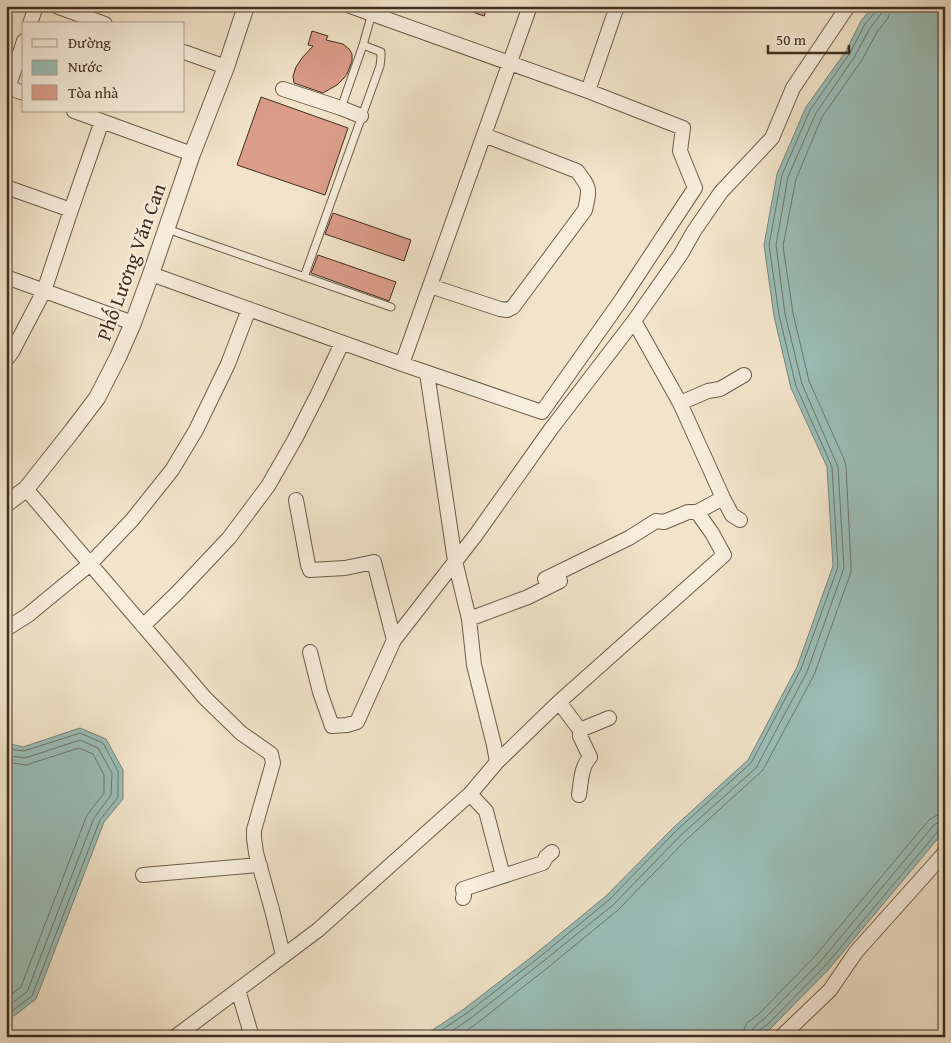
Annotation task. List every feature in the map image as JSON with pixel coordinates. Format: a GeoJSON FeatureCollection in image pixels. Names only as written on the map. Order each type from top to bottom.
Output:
{"type":"FeatureCollection","features":[{"type":"Feature","properties":{"kind":"street"},"geometry":{"type":"LineString","coordinates":[[31,22],[36,6]]}},
{"type":"Feature","properties":{"kind":"street"},"geometry":{"type":"LineString","coordinates":[[56,6],[100,22]]}},
{"type":"Feature","properties":{"kind":"street","name":"Phố Lương Văn Can"},"geometry":{"type":"LineString","coordinates":[[6,504],[26,489],[72,431],[96,398],[118,356],[133,323],[151,274],[192,154],[226,67],[246,6]]}},
{"type":"Feature","properties":{"kind":"street"},"geometry":{"type":"LineString","coordinates":[[350,6],[373,10],[683,128],[680,151],[695,188]]}},
{"type":"Feature","properties":{"kind":"street"},"geometry":{"type":"LineString","coordinates":[[402,364],[530,6]]}},
{"type":"Feature","properties":{"kind":"street"},"geometry":{"type":"LineString","coordinates":[[588,91],[617,6]]}},
{"type":"Feature","properties":{"kind":"street"},"geometry":{"type":"LineString","coordinates":[[310,652],[320,692],[332,726],[357,722],[394,640],[475,536],[551,429],[634,321],[722,192],[772,138],[793,88],[848,6]]}},
{"type":"Feature","properties":{"kind":"street"},"geometry":{"type":"LineString","coordinates":[[22,47],[7,88],[22,93]]}},
{"type":"Feature","properties":{"kind":"street"},"geometry":{"type":"LineString","coordinates":[[185,52],[226,67]]}},
{"type":"Feature","properties":{"kind":"street"},"geometry":{"type":"LineString","coordinates":[[283,89],[361,116]]}},
{"type":"Feature","properties":{"kind":"street"},"geometry":{"type":"LineString","coordinates":[[77,112],[192,154]]}},
{"type":"Feature","properties":{"kind":"street"},"geometry":{"type":"LineString","coordinates":[[6,360],[44,291],[102,121]]}},
{"type":"Feature","properties":{"kind":"street"},"geometry":{"type":"LineString","coordinates":[[430,286],[500,309],[507,310],[514,307],[585,210],[589,192],[585,181],[577,171],[484,136]]}},
{"type":"Feature","properties":{"kind":"street"},"geometry":{"type":"LineString","coordinates":[[6,187],[71,210]]}},
{"type":"Feature","properties":{"kind":"street"},"geometry":{"type":"LineString","coordinates":[[695,188],[722,192]]}},
{"type":"Feature","properties":{"kind":"street"},"geometry":{"type":"LineString","coordinates":[[542,412],[622,299],[695,188]]}},
{"type":"Feature","properties":{"kind":"street"},"geometry":{"type":"LineString","coordinates":[[668,229],[687,243]]}},
{"type":"Feature","properties":{"kind":"street"},"geometry":{"type":"LineString","coordinates":[[151,274],[542,412],[551,429]]}},
{"type":"Feature","properties":{"kind":"street"},"geometry":{"type":"LineString","coordinates":[[6,278],[133,323]]}},
{"type":"Feature","properties":{"kind":"street"},"geometry":{"type":"LineString","coordinates":[[6,629],[28,615],[90,564],[132,520],[172,470],[196,430],[228,364],[249,309]]}},
{"type":"Feature","properties":{"kind":"street"},"geometry":{"type":"LineString","coordinates":[[634,321],[680,403],[732,515],[740,520]]}},
{"type":"Feature","properties":{"kind":"street"},"geometry":{"type":"LineString","coordinates":[[143,626],[229,538],[268,486],[295,439],[342,342]]}},
{"type":"Feature","properties":{"kind":"street"},"geometry":{"type":"LineString","coordinates":[[427,373],[455,561],[469,618],[474,665],[494,745],[496,762]]}},
{"type":"Feature","properties":{"kind":"street"},"geometry":{"type":"LineString","coordinates":[[680,403],[708,391],[720,389],[744,375]]}},
{"type":"Feature","properties":{"kind":"street"},"geometry":{"type":"LineString","coordinates":[[26,489],[205,698],[241,733],[271,754],[273,762],[254,830],[254,838],[283,955]]}},
{"type":"Feature","properties":{"kind":"street"},"geometry":{"type":"LineString","coordinates":[[545,579],[630,538],[656,521],[664,522],[688,512],[697,512],[723,498]]}},
{"type":"Feature","properties":{"kind":"street"},"geometry":{"type":"LineString","coordinates":[[296,500],[310,570],[345,568],[374,562],[394,640]]}},
{"type":"Feature","properties":{"kind":"street"},"geometry":{"type":"LineString","coordinates":[[175,1037],[318,930],[470,794],[496,762],[558,702],[724,555],[712,533],[697,512]]}},
{"type":"Feature","properties":{"kind":"street"},"geometry":{"type":"LineString","coordinates":[[469,618],[528,597],[586,568]]}},
{"type":"Feature","properties":{"kind":"street"},"geometry":{"type":"LineString","coordinates":[[558,702],[580,730],[580,736],[590,757],[583,767],[579,795]]}},
{"type":"Feature","properties":{"kind":"street"},"geometry":{"type":"LineString","coordinates":[[580,730],[609,718]]}},
{"type":"Feature","properties":{"kind":"street"},"geometry":{"type":"LineString","coordinates":[[470,794],[486,811],[503,876]]}},
{"type":"Feature","properties":{"kind":"street"},"geometry":{"type":"LineString","coordinates":[[463,898],[463,889],[543,863],[552,852]]}},
{"type":"Feature","properties":{"kind":"street"},"geometry":{"type":"LineString","coordinates":[[781,1037],[830,990],[856,952],[942,858],[945,852]]}},
{"type":"Feature","properties":{"kind":"street"},"geometry":{"type":"LineString","coordinates":[[143,875],[260,865]]}},
{"type":"Feature","properties":{"kind":"street"},"geometry":{"type":"LineString","coordinates":[[238,990],[252,1037]]}},
{"type":"Feature","properties":{"kind":"lane"},"geometry":{"type":"LineString","coordinates":[[341,108],[373,10]]}},
{"type":"Feature","properties":{"kind":"lane"},"geometry":{"type":"LineString","coordinates":[[304,277],[380,66],[381,52],[363,44]]}},
{"type":"Feature","properties":{"kind":"lane"},"geometry":{"type":"LineString","coordinates":[[167,229],[391,306]]}},
{"type":"Feature","properties":{"kind":"water"},"geometry":{"type":"Polygon","coordinates":[[[873,6],[945,6],[945,830],[828,970],[771,1028],[759,1037],[422,1037],[464,1009],[606,896],[674,827],[748,760],[797,667],[833,566],[827,467],[791,388],[774,316],[764,245],[777,174],[806,107],[846,51],[861,21],[873,6]]]}},
{"type":"Feature","properties":{"kind":"water"},"geometry":{"type":"Polygon","coordinates":[[[80,728],[106,739],[123,770],[123,799],[104,822],[36,999],[14,1016],[6,1014],[6,739],[11,744],[23,747],[80,728]]]}},
{"type":"Feature","properties":{"kind":"building"},"geometry":{"type":"Polygon","coordinates":[[[461,6],[488,6],[484,16],[461,8],[461,6]]]}},
{"type":"Feature","properties":{"kind":"building"},"geometry":{"type":"Polygon","coordinates":[[[312,31],[328,36],[326,40],[343,44],[352,54],[352,61],[347,74],[337,85],[323,93],[294,83],[293,76],[296,67],[313,46],[308,45],[312,31]]]}},
{"type":"Feature","properties":{"kind":"building"},"geometry":{"type":"Polygon","coordinates":[[[261,97],[348,128],[325,195],[237,165],[261,97]]]}},
{"type":"Feature","properties":{"kind":"building"},"geometry":{"type":"Polygon","coordinates":[[[333,213],[411,240],[404,261],[325,234],[333,213]]]}},
{"type":"Feature","properties":{"kind":"building"},"geometry":{"type":"Polygon","coordinates":[[[318,255],[396,282],[389,301],[311,273],[318,255]]]}}]}
